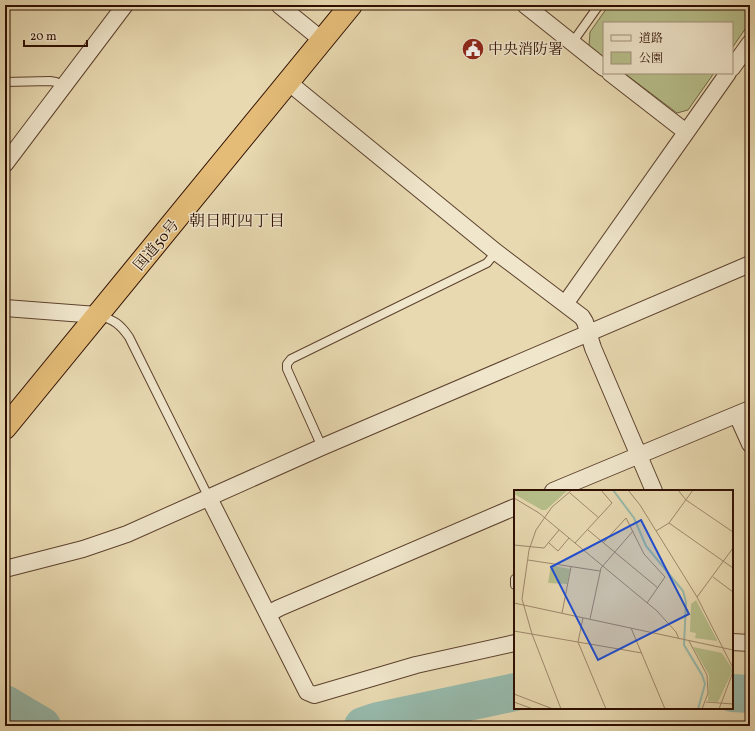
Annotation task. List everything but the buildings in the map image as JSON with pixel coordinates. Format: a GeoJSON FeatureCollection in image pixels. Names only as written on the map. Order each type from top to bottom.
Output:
{"type":"FeatureCollection","features":[{"type":"Feature","properties":{"kind":"highway","name":"国道50号"},"geometry":{"type":"LineString","coordinates":[[5,428],[351,5]]}},
{"type":"Feature","properties":{"kind":"street"},"geometry":{"type":"LineString","coordinates":[[5,164],[125,5]]}},
{"type":"Feature","properties":{"kind":"street"},"geometry":{"type":"LineString","coordinates":[[279,5],[322,40]]}},
{"type":"Feature","properties":{"kind":"street"},"geometry":{"type":"LineString","coordinates":[[525,5],[603,67]]}},
{"type":"Feature","properties":{"kind":"street"},"geometry":{"type":"LineString","coordinates":[[733,67],[750,42]]}},
{"type":"Feature","properties":{"kind":"street"},"geometry":{"type":"LineString","coordinates":[[611,74],[686,132]]}},
{"type":"Feature","properties":{"kind":"street"},"geometry":{"type":"LineString","coordinates":[[565,304],[727,74]]}},
{"type":"Feature","properties":{"kind":"street"},"geometry":{"type":"LineString","coordinates":[[288,82],[496,252],[582,317],[654,490]]}},
{"type":"Feature","properties":{"kind":"street"},"geometry":{"type":"LineString","coordinates":[[5,569],[83,549],[126,534],[322,447],[750,264]]}},
{"type":"Feature","properties":{"kind":"street"},"geometry":{"type":"LineString","coordinates":[[5,308],[97,315]]}},
{"type":"Feature","properties":{"kind":"street"},"geometry":{"type":"LineString","coordinates":[[555,490],[639,454],[744,412],[750,444]]}},
{"type":"Feature","properties":{"kind":"street"},"geometry":{"type":"LineString","coordinates":[[209,498],[307,692],[314,695],[416,665],[514,643]]}},
{"type":"Feature","properties":{"kind":"street"},"geometry":{"type":"LineString","coordinates":[[268,614],[514,507]]}},
{"type":"Feature","properties":{"kind":"street"},"geometry":{"type":"LineString","coordinates":[[733,642],[750,643]]}},
{"type":"Feature","properties":{"kind":"lane"},"geometry":{"type":"LineString","coordinates":[[572,43],[599,5]]}},
{"type":"Feature","properties":{"kind":"lane"},"geometry":{"type":"LineString","coordinates":[[5,82],[50,81],[64,86]]}},
{"type":"Feature","properties":{"kind":"lane"},"geometry":{"type":"LineString","coordinates":[[322,447],[288,369],[287,364],[291,359],[487,263],[496,252]]}},
{"type":"Feature","properties":{"kind":"lane"},"geometry":{"type":"LineString","coordinates":[[97,315],[111,319],[122,327],[129,337],[209,498]]}},
{"type":"Feature","properties":{"kind":"green space"},"geometry":{"type":"Polygon","coordinates":[[[609,5],[750,5],[750,22],[733,47],[733,22],[603,22],[603,57],[589,46],[590,32],[609,5]]]}},
{"type":"Feature","properties":{"kind":"green space"},"geometry":{"type":"Polygon","coordinates":[[[625,74],[713,74],[688,110],[677,113],[625,74]]]}},
{"type":"Feature","properties":{"kind":"waterway"},"geometry":{"type":"LineString","coordinates":[[363,726],[378,721],[514,692]]}},
{"type":"Feature","properties":{"kind":"waterway"},"geometry":{"type":"LineString","coordinates":[[733,693],[750,694]]}},
{"type":"Feature","properties":{"kind":"waterway"},"geometry":{"type":"LineString","coordinates":[[5,704],[42,726]]}},
{"type":"Feature","properties":{"kind":"place","name":"中央消防署"},"geometry":{"type":"Point","coordinates":[473,49]}},
{"type":"Feature","properties":{"kind":"district","name":"朝日町四丁目"},"geometry":{"type":"Point","coordinates":[237,220]}}]}
